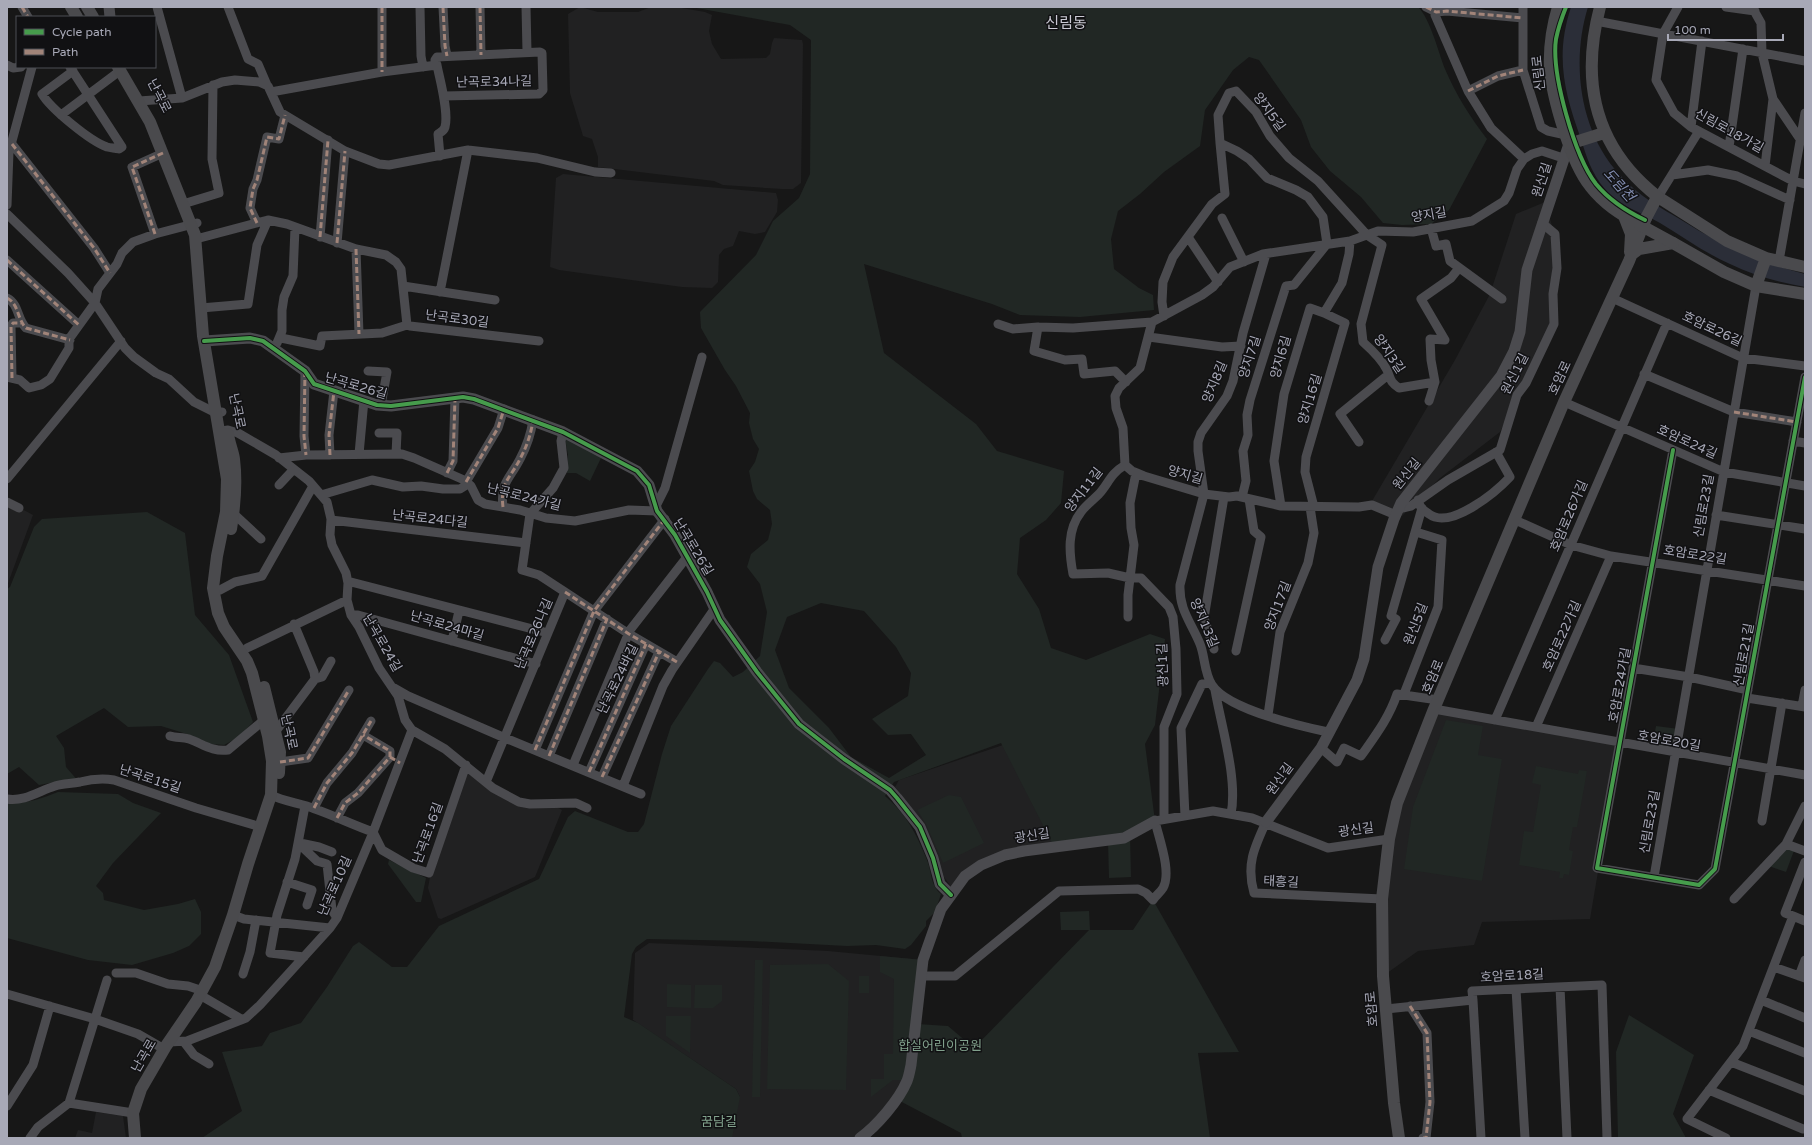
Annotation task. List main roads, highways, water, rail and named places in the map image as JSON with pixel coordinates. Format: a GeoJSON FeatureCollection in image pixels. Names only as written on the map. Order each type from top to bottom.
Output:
{"type":"FeatureCollection","features":[{"type":"Feature","properties":{"kind":"main road"},"geometry":{"type":"LineString","coordinates":[[71,7],[76,16]]}},
{"type":"Feature","properties":{"kind":"main road"},"geometry":{"type":"LineString","coordinates":[[87,7],[92,16]]}},
{"type":"Feature","properties":{"kind":"main road","name":"신림로"},"geometry":{"type":"LineString","coordinates":[[1558,7],[1550,42],[1550,68],[1556,98],[1568,140],[1582,174],[1589,185],[1606,204],[1624,216],[1643,223],[1673,243]]}},
{"type":"Feature","properties":{"kind":"main road"},"geometry":{"type":"LineString","coordinates":[[1600,7],[1596,21],[1594,40],[1593,87],[1596,109],[1604,133],[1611,146],[1627,168],[1657,198],[1727,241],[1765,260],[1805,268]]}},
{"type":"Feature","properties":{"kind":"main road","name":"난곡로"},"geometry":{"type":"LineString","coordinates":[[123,68],[143,101],[199,238],[206,341],[219,412],[234,457],[236,480],[234,514],[223,563],[220,590],[222,604],[226,614],[254,660],[263,682],[280,752],[278,788],[273,796],[248,864],[236,916]]}},
{"type":"Feature","properties":{"kind":"main road","name":"난곡로"},"geometry":{"type":"LineString","coordinates":[[143,101],[163,154],[186,204]]}},
{"type":"Feature","properties":{"kind":"main road"},"geometry":{"type":"LineString","coordinates":[[1568,140],[1604,133]]}},
{"type":"Feature","properties":{"kind":"main road"},"geometry":{"type":"LineString","coordinates":[[1434,702],[1531,465],[1631,253],[1643,223],[1657,198]]}},
{"type":"Feature","properties":{"kind":"main road"},"geometry":{"type":"LineString","coordinates":[[1624,216],[1631,234],[1631,253]]}},
{"type":"Feature","properties":{"kind":"main road"},"geometry":{"type":"LineString","coordinates":[[1631,253],[1639,249],[1673,243],[1724,272],[1756,286],[1805,294]]}},
{"type":"Feature","properties":{"kind":"main road","name":"호암로"},"geometry":{"type":"LineString","coordinates":[[1399,1138],[1394,1103],[1383,976],[1381,898],[1387,840],[1397,803],[1434,702],[1515,520],[1564,402],[1631,253]]}},
{"type":"Feature","properties":{"kind":"main road"},"geometry":{"type":"LineString","coordinates":[[1756,286],[1765,260]]}},
{"type":"Feature","properties":{"kind":"main road","name":"난곡로"},"geometry":{"type":"LineString","coordinates":[[135,1138],[133,1113],[141,1090],[173,1043],[202,994],[215,967],[236,916],[273,796],[271,745],[258,690],[246,661],[224,627],[218,614],[214,594],[214,576],[224,523],[227,494],[224,430]]}},
{"type":"Feature","properties":{"kind":"main road"},"geometry":{"type":"LineString","coordinates":[[1381,898],[1378,977],[1392,1138]]}},
{"type":"Feature","properties":{"kind":"main road","name":"난곡로"},"geometry":{"type":"LineString","coordinates":[[142,1138],[141,1114],[149,1091],[173,1043]]}},
{"type":"Feature","properties":{"kind":"water","name":"도림천"},"geometry":{"type":"Polygon","coordinates":[[[1571,7],[1588,7],[1580,50],[1582,95],[1587,117],[1595,138],[1606,157],[1620,175],[1634,189],[1650,201],[1697,230],[1757,259],[1805,274],[1805,287],[1776,281],[1757,275],[1721,260],[1660,223],[1616,200],[1604,188],[1596,177],[1587,158],[1566,90],[1563,42],[1571,7]]]}},
{"type":"Feature","properties":{"kind":"district","name":"신림동"},"geometry":{"type":"Point","coordinates":[1066,23]}},
{"type":"Feature","properties":{"kind":"park label","name":"합실어린이공원"},"geometry":{"type":"Point","coordinates":[940,1046]}},
{"type":"Feature","properties":{"kind":"park label","name":"꿈담길"},"geometry":{"type":"Point","coordinates":[719,1122]}}]}
